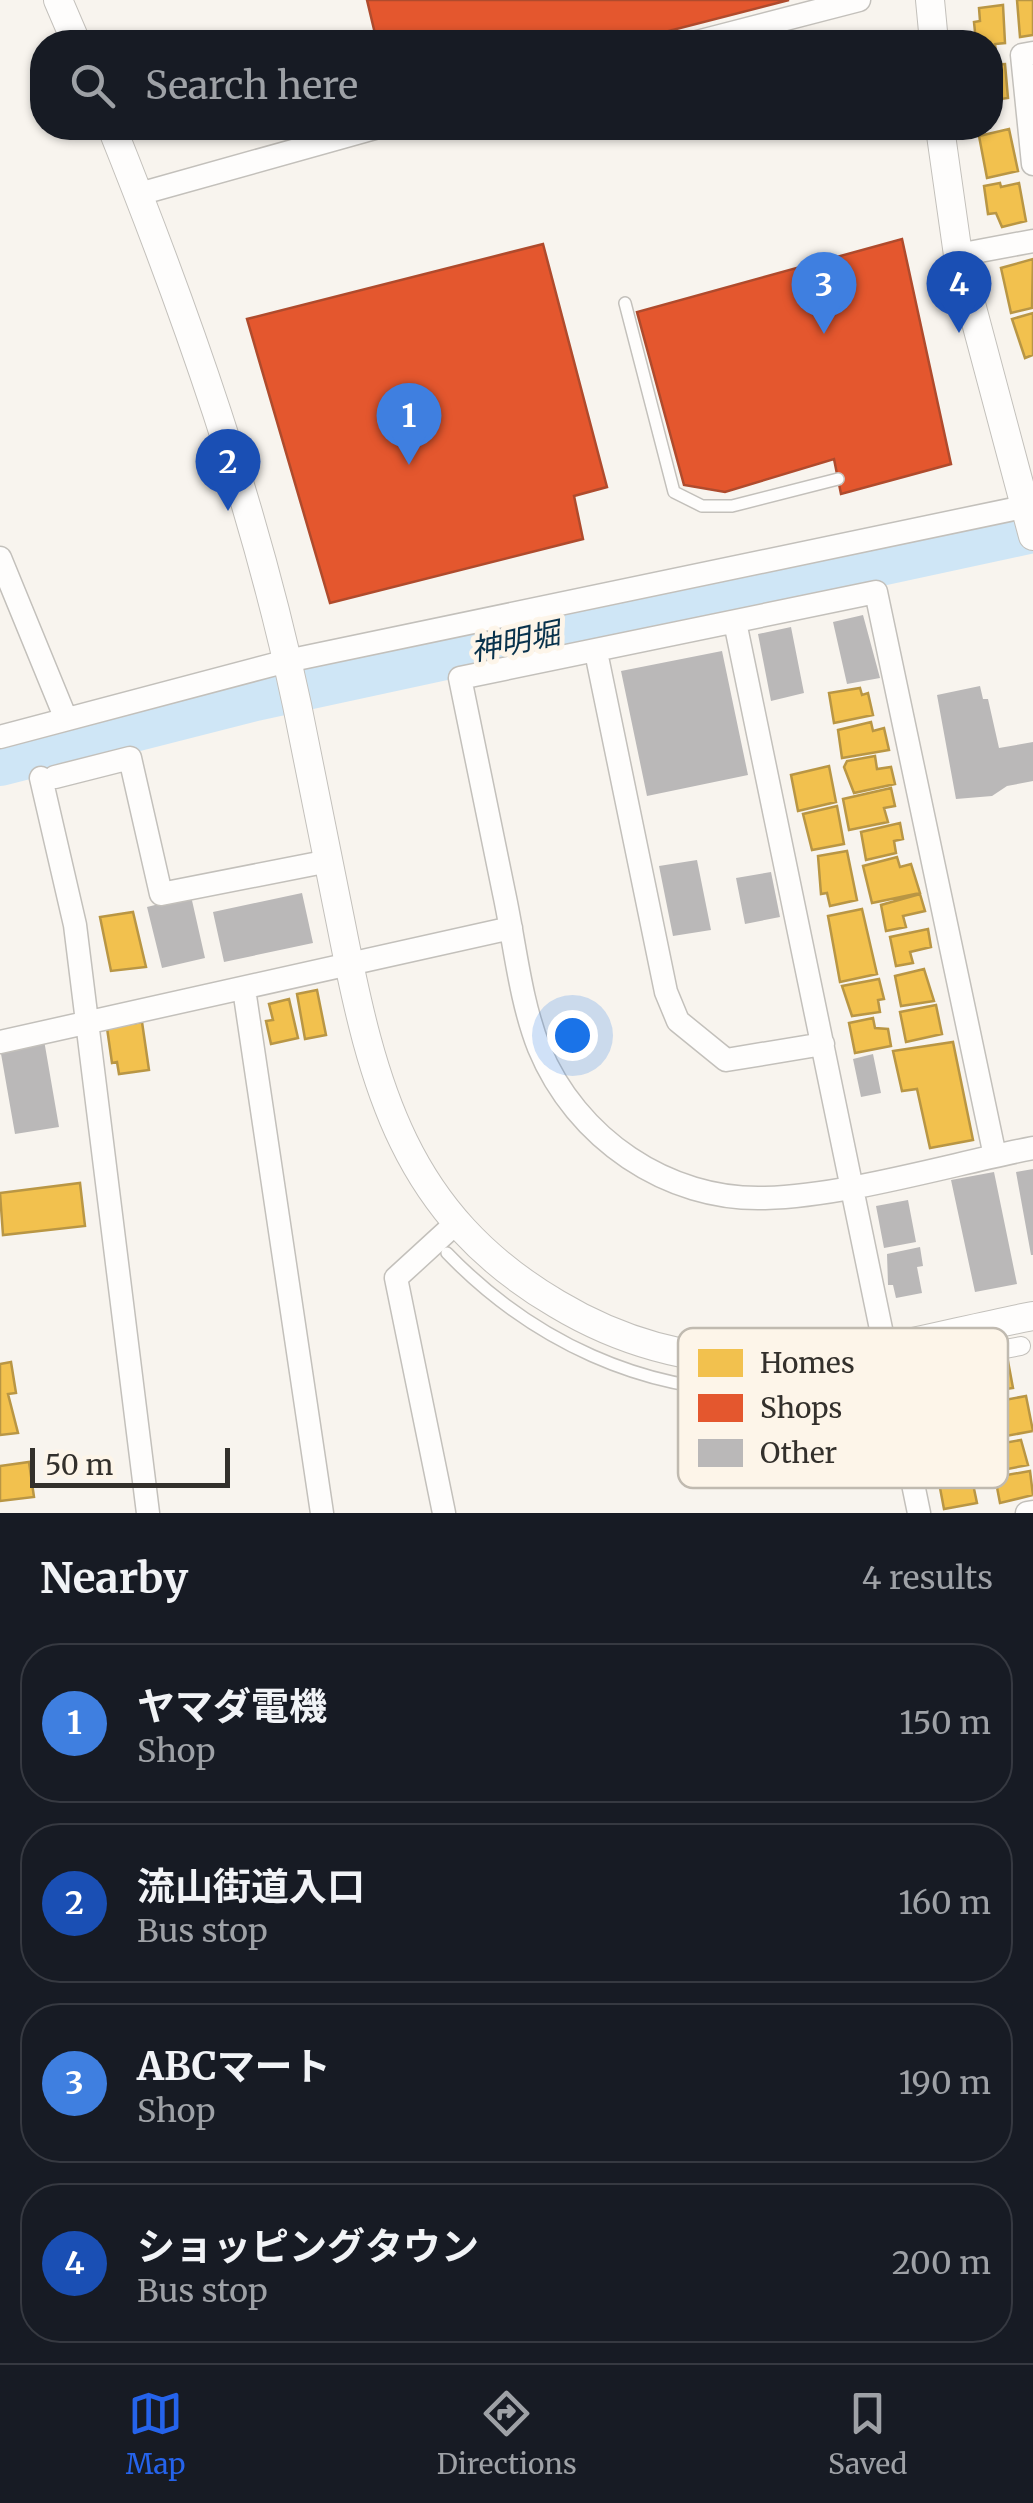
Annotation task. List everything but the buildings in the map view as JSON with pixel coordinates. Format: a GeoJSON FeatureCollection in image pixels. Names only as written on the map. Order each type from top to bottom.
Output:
{"type":"FeatureCollection","features":[{"type":"Feature","properties":{"kind":"street"},"geometry":{"type":"LineString","coordinates":[[58,0],[71,30]]}},
{"type":"Feature","properties":{"kind":"street"},"geometry":{"type":"LineString","coordinates":[[743,30],[859,0]]}},
{"type":"Feature","properties":{"kind":"street"},"geometry":{"type":"LineString","coordinates":[[930,0],[933,30]]}},
{"type":"Feature","properties":{"kind":"street"},"geometry":{"type":"LineString","coordinates":[[1033,54],[1022,54],[1033,164]]}},
{"type":"Feature","properties":{"kind":"street"},"geometry":{"type":"LineString","coordinates":[[117,140],[220,422],[291,680],[348,964],[376,1080],[407,1156],[456,1224],[530,1288],[596,1328],[678,1352]]}},
{"type":"Feature","properties":{"kind":"street"},"geometry":{"type":"LineString","coordinates":[[138,194],[332,140]]}},
{"type":"Feature","properties":{"kind":"street"},"geometry":{"type":"LineString","coordinates":[[0,736],[66,719],[291,680],[1030,517],[958,255],[942,140]]}},
{"type":"Feature","properties":{"kind":"street"},"geometry":{"type":"LineString","coordinates":[[958,255],[1033,240]]}},
{"type":"Feature","properties":{"kind":"street"},"geometry":{"type":"LineString","coordinates":[[0,558],[66,719]]}},
{"type":"Feature","properties":{"kind":"street"},"geometry":{"type":"LineString","coordinates":[[995,1156],[876,592],[460,678],[529,1018],[554,1078],[577,1112],[623,1155],[695,1190],[766,1198],[852,1184],[995,1156],[1033,1148]]}},
{"type":"Feature","properties":{"kind":"street"},"geometry":{"type":"LineString","coordinates":[[735,622],[881,1328]]}},
{"type":"Feature","properties":{"kind":"street"},"geometry":{"type":"LineString","coordinates":[[596,652],[666,992],[678,1021],[726,1060],[823,1044]]}},
{"type":"Feature","properties":{"kind":"street"},"geometry":{"type":"LineString","coordinates":[[148,1513],[76,925],[48,777],[130,758],[160,894],[328,862]]}},
{"type":"Feature","properties":{"kind":"street"},"geometry":{"type":"LineString","coordinates":[[0,1042],[511,928]]}},
{"type":"Feature","properties":{"kind":"street"},"geometry":{"type":"LineString","coordinates":[[244,989],[322,1513]]}},
{"type":"Feature","properties":{"kind":"street"},"geometry":{"type":"LineString","coordinates":[[444,1513],[396,1278],[456,1224]]}},
{"type":"Feature","properties":{"kind":"street"},"geometry":{"type":"LineString","coordinates":[[971,1328],[1033,1316]]}},
{"type":"Feature","properties":{"kind":"street"},"geometry":{"type":"LineString","coordinates":[[1008,1348],[1020,1346]]}},
{"type":"Feature","properties":{"kind":"street"},"geometry":{"type":"LineString","coordinates":[[914,1488],[919,1513]]}},
{"type":"Feature","properties":{"kind":"lane"},"geometry":{"type":"LineString","coordinates":[[625,303],[674,492],[702,506],[732,506],[838,478]]}},
{"type":"Feature","properties":{"kind":"lane"},"geometry":{"type":"LineString","coordinates":[[447,1254],[488,1294],[556,1340],[611,1364],[678,1385]]}},
{"type":"Feature","properties":{"kind":"waterway","name":"神明堀"},"geometry":{"type":"LineString","coordinates":[[0,762],[255,697],[1033,529]]}},
{"type":"Feature","properties":{"kind":"place","name":"ショッピングタウン"},"geometry":{"type":"Point","coordinates":[959,333]}},
{"type":"Feature","properties":{"kind":"place","name":"ABCマート"},"geometry":{"type":"Point","coordinates":[824,334]}},
{"type":"Feature","properties":{"kind":"place","name":"ヤマダ電機"},"geometry":{"type":"Point","coordinates":[409,465]}},
{"type":"Feature","properties":{"kind":"place","name":"流山街道入口"},"geometry":{"type":"Point","coordinates":[228,511]}}]}
